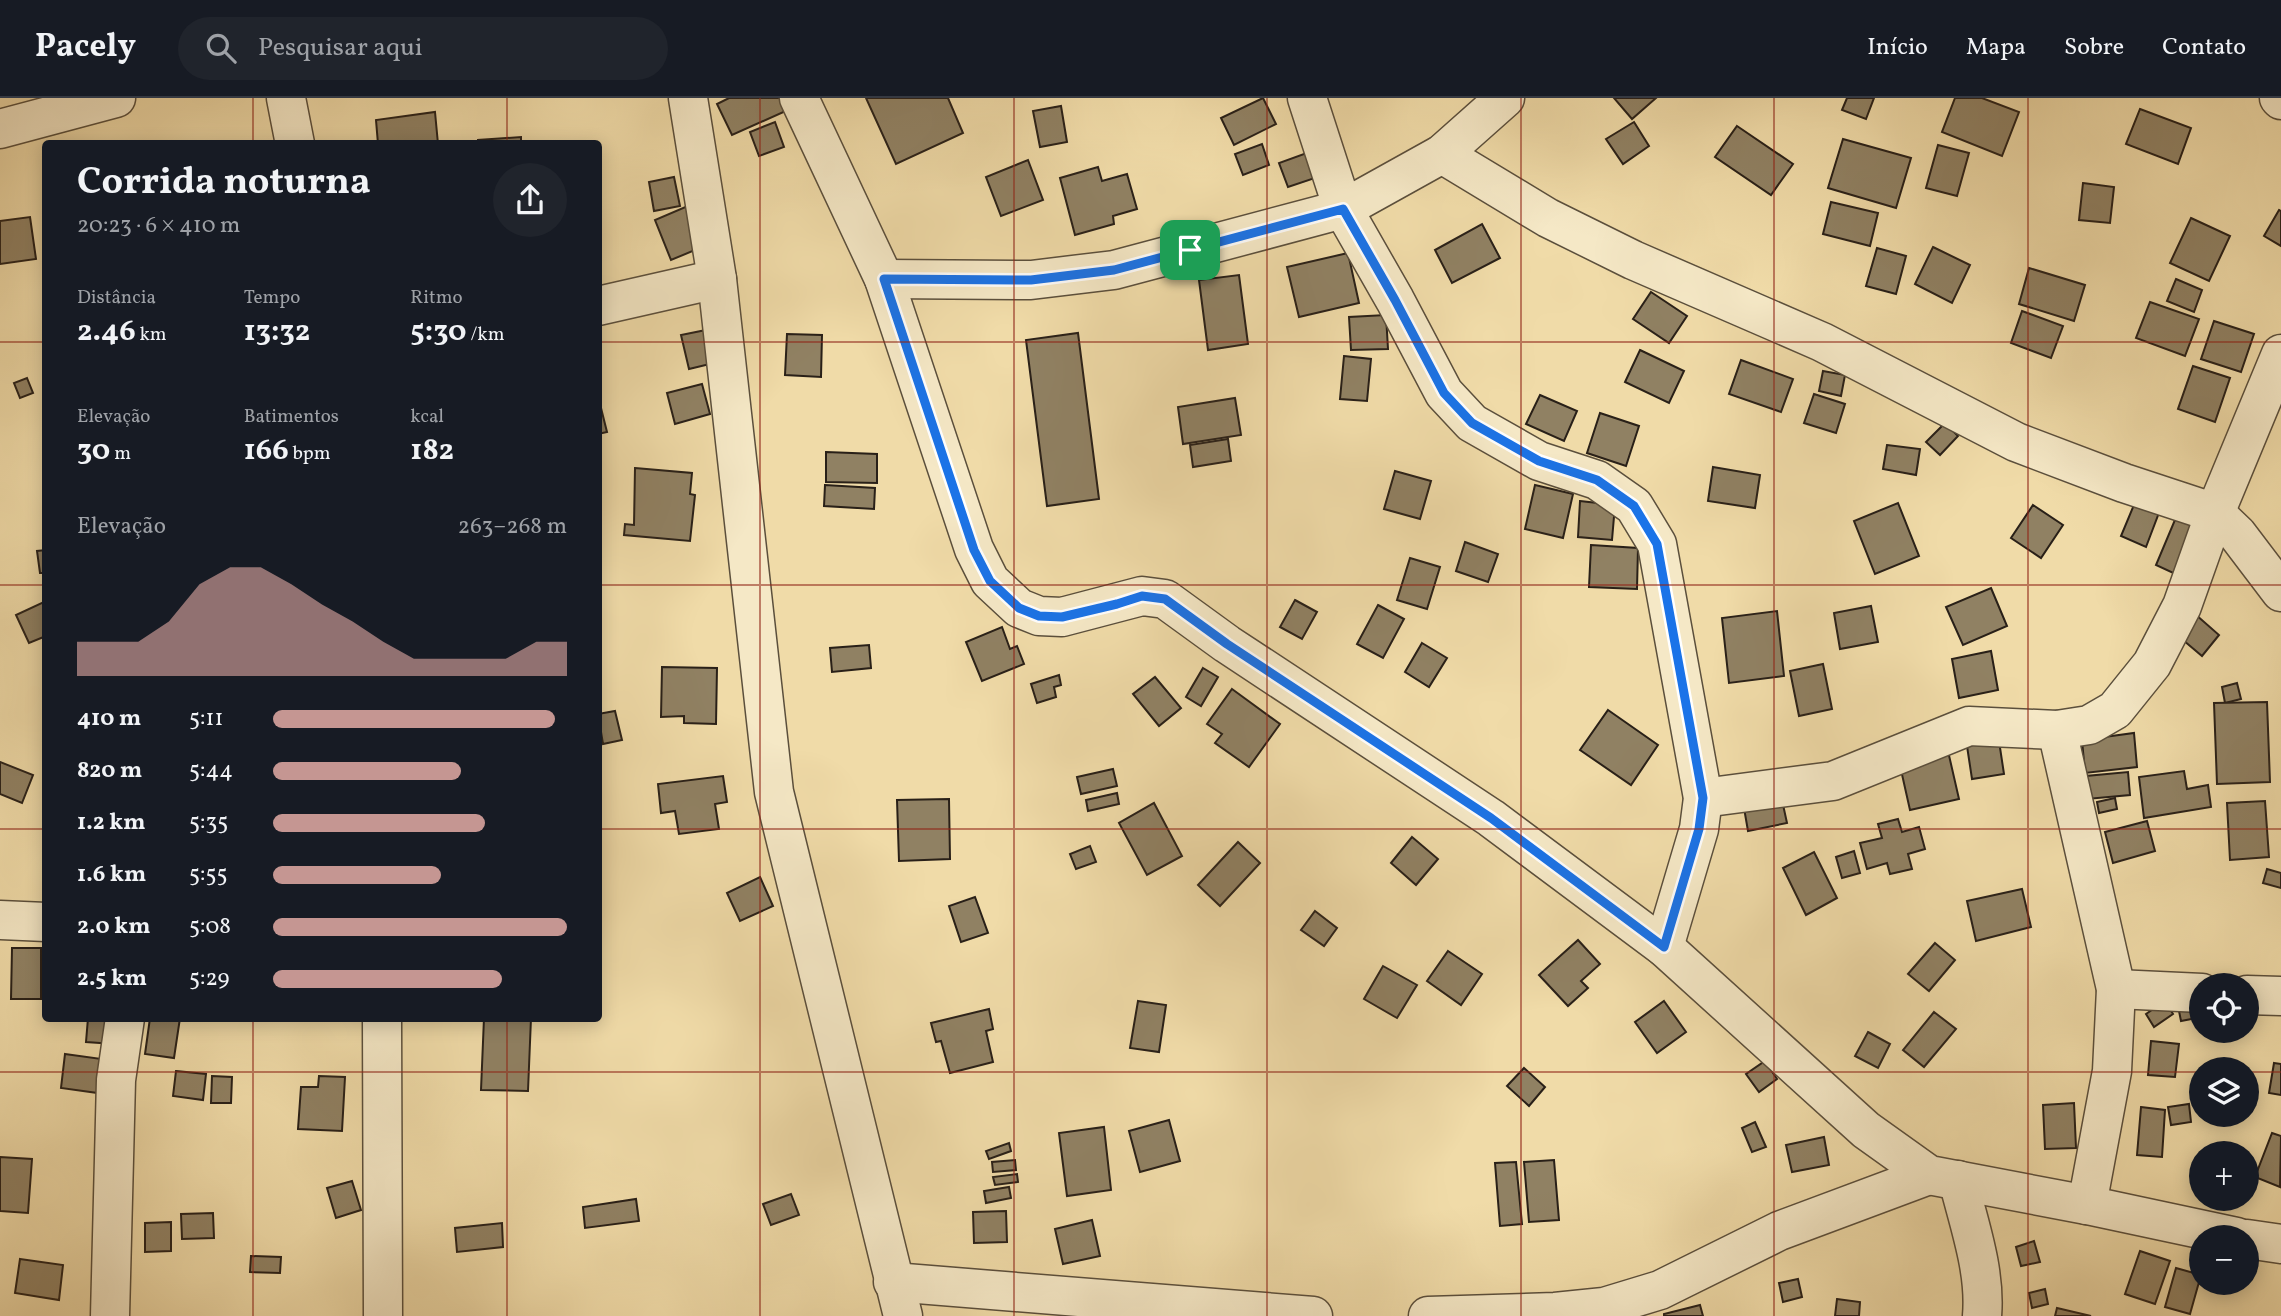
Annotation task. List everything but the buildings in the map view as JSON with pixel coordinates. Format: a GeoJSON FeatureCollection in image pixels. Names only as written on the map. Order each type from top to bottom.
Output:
{"type":"FeatureCollection","features":[{"type":"Feature","properties":{"kind":"street"},"geometry":{"type":"LineString","coordinates":[[0,129],[116,98]]}},
{"type":"Feature","properties":{"kind":"street"},"geometry":{"type":"LineString","coordinates":[[286,98],[294,140]]}},
{"type":"Feature","properties":{"kind":"street"},"geometry":{"type":"LineString","coordinates":[[688,98],[717,279],[774,792],[892,1305],[1313,1316]]}},
{"type":"Feature","properties":{"kind":"street"},"geometry":{"type":"LineString","coordinates":[[799,98],[884,279],[974,550],[990,581],[1019,608],[1039,616],[1062,617],[1142,596],[1165,599],[1227,644],[1491,818],[1664,947],[1866,1130],[1944,1178],[2189,1227]]}},
{"type":"Feature","properties":{"kind":"street"},"geometry":{"type":"LineString","coordinates":[[1307,98],[1343,209],[1444,393],[1472,423],[1539,461],[1597,480],[1634,506],[1657,544],[1703,798],[1699,829],[1664,947]]}},
{"type":"Feature","properties":{"kind":"street"},"geometry":{"type":"LineString","coordinates":[[884,279],[1031,280],[1114,270],[1343,209],[1442,155],[1505,98]]}},
{"type":"Feature","properties":{"kind":"street"},"geometry":{"type":"LineString","coordinates":[[1442,155],[1548,218],[1633,260],[1822,342],[2016,442],[2124,483],[2215,513],[2237,534],[2281,592]]}},
{"type":"Feature","properties":{"kind":"street"},"geometry":{"type":"LineString","coordinates":[[602,305],[717,279]]}},
{"type":"Feature","properties":{"kind":"street"},"geometry":{"type":"LineString","coordinates":[[1703,798],[1833,781],[1969,726],[2057,730],[2089,725],[2115,710],[2152,664],[2182,606],[2215,513],[2281,354]]}},
{"type":"Feature","properties":{"kind":"street"},"geometry":{"type":"LineString","coordinates":[[2057,730],[2116,989],[2112,1071],[2087,1205]]}},
{"type":"Feature","properties":{"kind":"street"},"geometry":{"type":"LineString","coordinates":[[0,920],[42,922]]}},
{"type":"Feature","properties":{"kind":"street"},"geometry":{"type":"LineString","coordinates":[[2116,989],[2189,992]]}},
{"type":"Feature","properties":{"kind":"street"},"geometry":{"type":"LineString","coordinates":[[2259,995],[2281,996]]}},
{"type":"Feature","properties":{"kind":"street"},"geometry":{"type":"LineString","coordinates":[[110,1316],[116,1080],[124,1022]]}},
{"type":"Feature","properties":{"kind":"street"},"geometry":{"type":"LineString","coordinates":[[382,1022],[383,1316]]}},
{"type":"Feature","properties":{"kind":"street"},"geometry":{"type":"LineString","coordinates":[[1428,1316],[1555,1312],[1604,1307],[1660,1290],[1779,1231],[1944,1178]]}},
{"type":"Feature","properties":{"kind":"street"},"geometry":{"type":"LineString","coordinates":[[1944,1178],[1979,1267],[1984,1300],[1982,1316]]}},
{"type":"Feature","properties":{"kind":"street"},"geometry":{"type":"LineString","coordinates":[[2259,1241],[2281,1244]]}},
{"type":"Feature","properties":{"kind":"route"},"geometry":{"type":"LineString","coordinates":[[1343,209],[1444,393],[1472,423],[1539,461],[1597,480],[1634,506],[1657,544],[1703,798],[1699,829],[1664,947],[1491,818],[1227,644],[1165,599],[1142,596],[1062,617],[1039,616],[1019,608],[990,581],[974,550],[884,279],[1031,280],[1114,270],[1190,250],[1343,209]]}}]}
